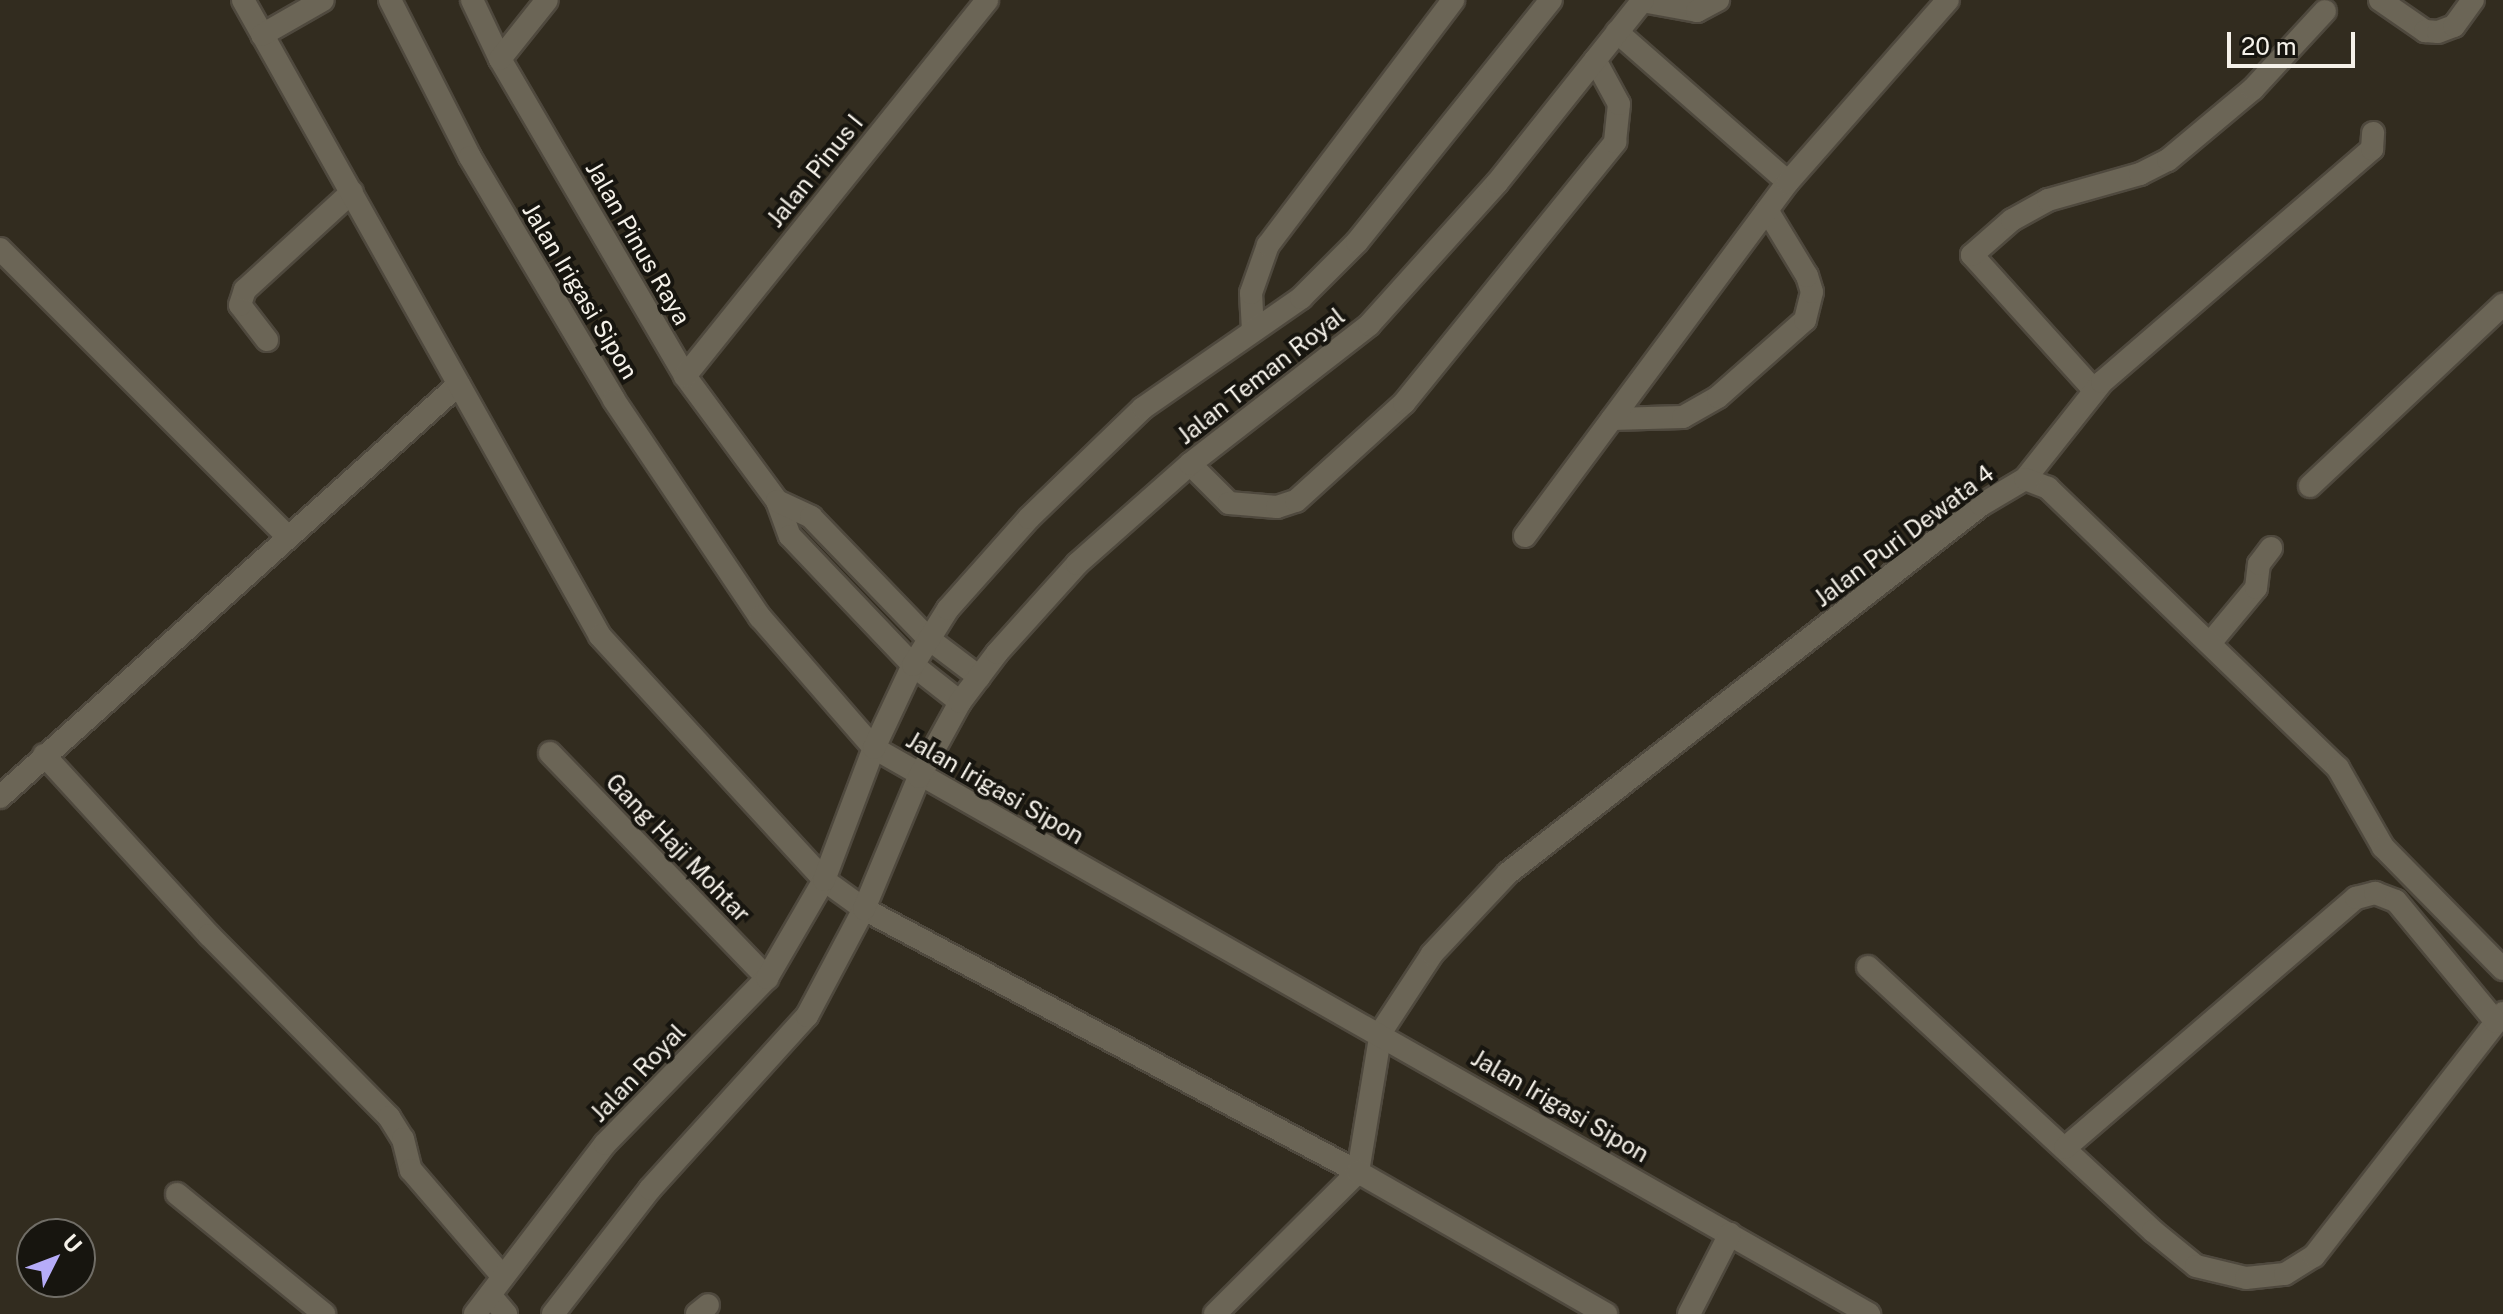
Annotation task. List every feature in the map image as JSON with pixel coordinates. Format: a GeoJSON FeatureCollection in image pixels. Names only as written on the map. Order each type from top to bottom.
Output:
{"type":"FeatureCollection","features":[{"type":"Feature","properties":{"kind":"street"},"geometry":{"type":"LineString","coordinates":[[243,0],[600,636],[827,872],[868,901],[1358,1172],[1606,1314]]}},
{"type":"Feature","properties":{"kind":"street"},"geometry":{"type":"LineString","coordinates":[[262,35],[323,0]]}},
{"type":"Feature","properties":{"kind":"street","name":"Jalan Irigasi Sipon"},"geometry":{"type":"LineString","coordinates":[[390,0],[470,157],[614,400],[760,617],[872,754],[917,783],[1381,1032],[1869,1314]]}},
{"type":"Feature","properties":{"kind":"street","name":"Jalan Pinus Raya"},"geometry":{"type":"LineString","coordinates":[[472,0],[500,59],[685,376],[777,501],[790,536],[913,665],[960,702]]}},
{"type":"Feature","properties":{"kind":"street"},"geometry":{"type":"LineString","coordinates":[[500,59],[547,0]]}},
{"type":"Feature","properties":{"kind":"street","name":"Jalan Pinus I"},"geometry":{"type":"LineString","coordinates":[[685,376],[987,0]]}},
{"type":"Feature","properties":{"kind":"street"},"geometry":{"type":"LineString","coordinates":[[1253,331],[1251,293],[1268,245],[1453,0]]}},
{"type":"Feature","properties":{"kind":"street","name":"Jalan Teman Royal"},"geometry":{"type":"LineString","coordinates":[[827,872],[872,754],[913,665],[948,609],[1029,518],[1143,408],[1301,298],[1357,242],[1551,0]]}},
{"type":"Feature","properties":{"kind":"street"},"geometry":{"type":"LineString","coordinates":[[1642,1],[1697,11],[1718,0]]}},
{"type":"Feature","properties":{"kind":"street"},"geometry":{"type":"LineString","coordinates":[[1525,536],[1788,182],[1948,0]]}},
{"type":"Feature","properties":{"kind":"street"},"geometry":{"type":"LineString","coordinates":[[2380,0],[2425,31],[2438,32],[2454,26],[2473,0]]}},
{"type":"Feature","properties":{"kind":"street","name":"Jalan Teman Royal"},"geometry":{"type":"LineString","coordinates":[[868,901],[917,783],[960,702],[979,677],[1077,564],[1190,464],[1369,325],[1497,183],[1642,1]]}},
{"type":"Feature","properties":{"kind":"street"},"geometry":{"type":"LineString","coordinates":[[2094,390],[1972,255],[2012,220],[2048,200],[2140,174],[2168,160],[2253,89],[2325,11]]}},
{"type":"Feature","properties":{"kind":"street"},"geometry":{"type":"LineString","coordinates":[[1617,32],[1788,182]]}},
{"type":"Feature","properties":{"kind":"street"},"geometry":{"type":"LineString","coordinates":[[1190,464],[1229,503],[1277,507],[1296,501],[1404,403],[1615,142],[1619,104],[1595,60]]}},
{"type":"Feature","properties":{"kind":"street"},"geometry":{"type":"LineString","coordinates":[[2025,479],[2094,390],[2372,149],[2373,133]]}},
{"type":"Feature","properties":{"kind":"street"},"geometry":{"type":"LineString","coordinates":[[267,340],[240,305],[245,290],[352,192]]}},
{"type":"Feature","properties":{"kind":"street"},"geometry":{"type":"LineString","coordinates":[[1612,419],[1683,417],[1718,397],[1805,320],[1812,292],[1807,276],[1767,210]]}},
{"type":"Feature","properties":{"kind":"street"},"geometry":{"type":"LineString","coordinates":[[0,249],[287,536]]}},
{"type":"Feature","properties":{"kind":"street"},"geometry":{"type":"LineString","coordinates":[[2310,486],[2503,305]]}},
{"type":"Feature","properties":{"kind":"street"},"geometry":{"type":"LineString","coordinates":[[4,784],[44,755],[459,384]]}},
{"type":"Feature","properties":{"kind":"street","name":"Jalan Puri Dewata 4"},"geometry":{"type":"LineString","coordinates":[[1381,1032],[1432,954],[1508,873],[1981,505],[2025,479],[2048,488],[2211,642],[2338,768],[2383,847],[2503,969]]}},
{"type":"Feature","properties":{"kind":"street","name":"Jalan Pinus Raya"},"geometry":{"type":"LineString","coordinates":[[777,501],[811,517],[929,639],[979,677]]}},
{"type":"Feature","properties":{"kind":"street"},"geometry":{"type":"LineString","coordinates":[[2211,642],[2256,588],[2259,564],[2271,548]]}},
{"type":"Feature","properties":{"kind":"street","name":"Gang Haji Mohtar"},"geometry":{"type":"LineString","coordinates":[[550,753],[767,978]]}},
{"type":"Feature","properties":{"kind":"street"},"geometry":{"type":"LineString","coordinates":[[44,755],[209,935],[389,1117],[403,1139],[411,1170],[496,1286],[506,1314]]}},
{"type":"Feature","properties":{"kind":"street","name":"Jalan Royal"},"geometry":{"type":"LineString","coordinates":[[475,1314],[605,1144],[767,978],[827,872]]}},
{"type":"Feature","properties":{"kind":"street"},"geometry":{"type":"LineString","coordinates":[[1868,967],[2065,1148],[2196,1266],[2246,1278],[2285,1274],[2314,1256],[2500,1018],[2396,901],[2375,893],[2356,898],[2065,1148]]}},
{"type":"Feature","properties":{"kind":"street"},"geometry":{"type":"LineString","coordinates":[[553,1314],[650,1189],[807,1016],[868,901]]}},
{"type":"Feature","properties":{"kind":"street"},"geometry":{"type":"LineString","coordinates":[[1215,1314],[1358,1172],[1381,1032]]}},
{"type":"Feature","properties":{"kind":"street"},"geometry":{"type":"LineString","coordinates":[[177,1194],[324,1314]]}},
{"type":"Feature","properties":{"kind":"street"},"geometry":{"type":"LineString","coordinates":[[1689,1314],[1730,1234]]}}]}
